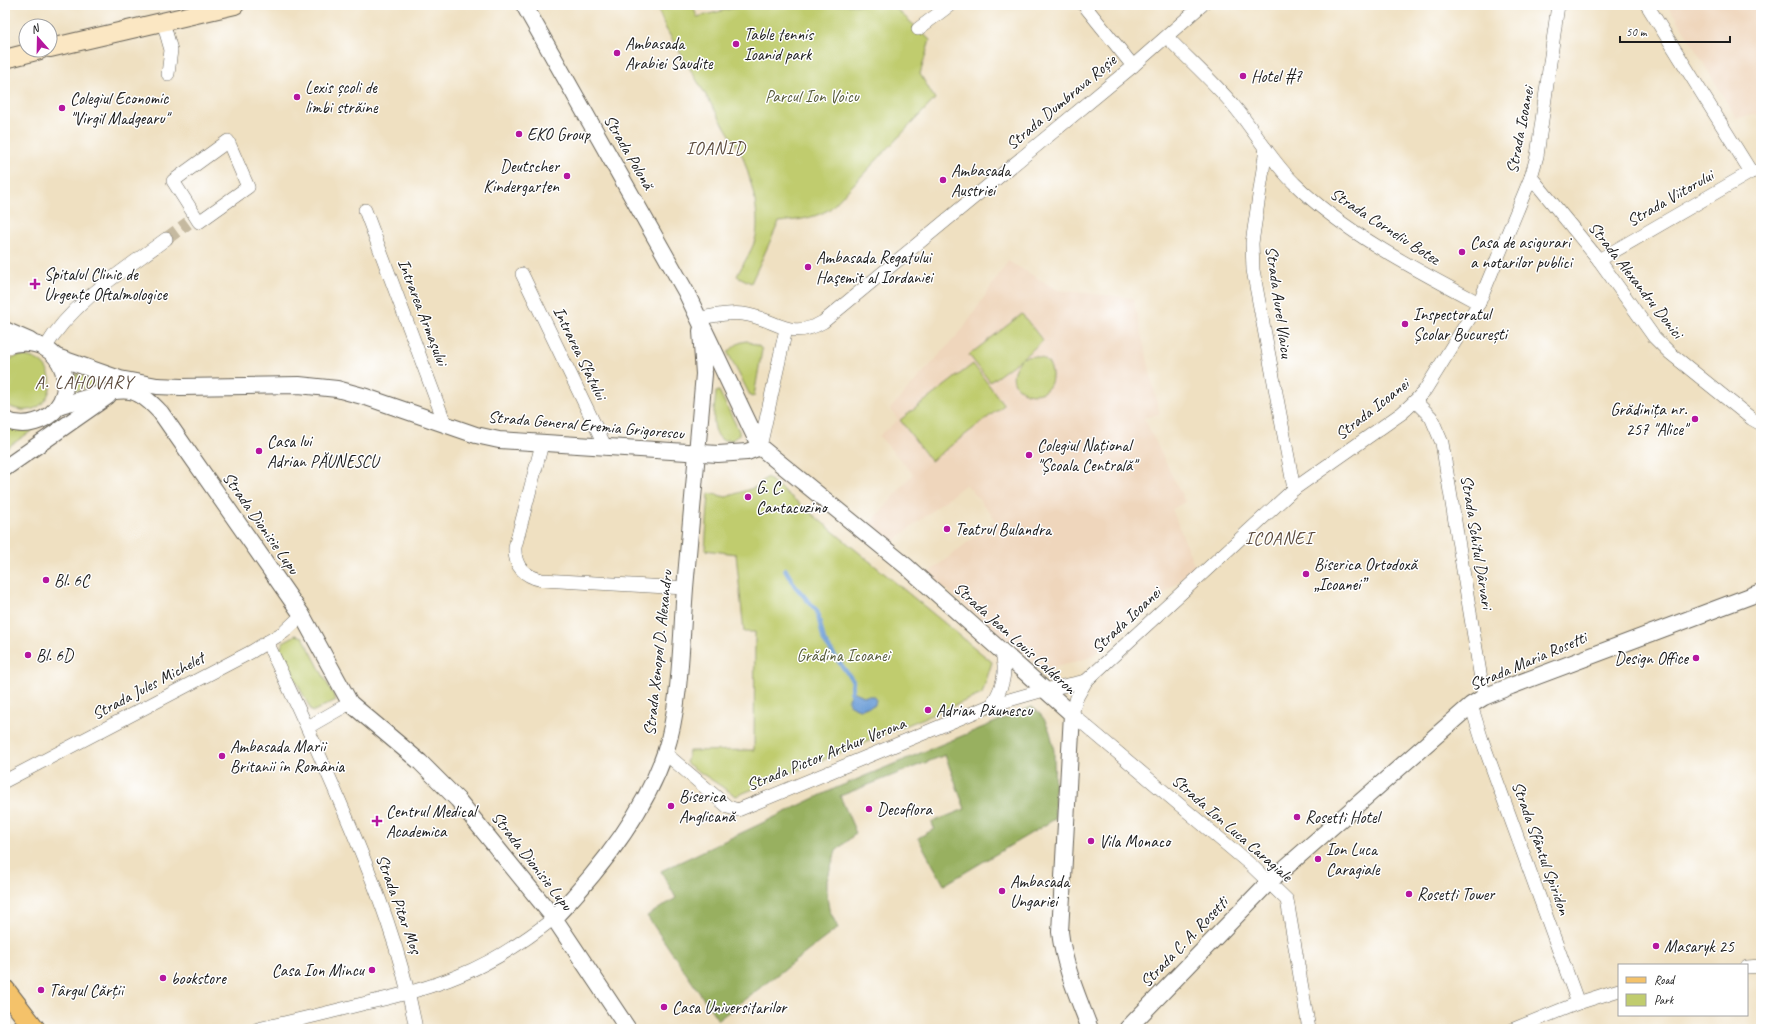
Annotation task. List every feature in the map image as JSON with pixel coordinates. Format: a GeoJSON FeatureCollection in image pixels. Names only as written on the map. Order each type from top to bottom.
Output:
{"type":"FeatureCollection","features":[{"type":"Feature","properties":{"kind":"main road"},"geometry":{"type":"LineString","coordinates":[[58,46],[235,5]]}},
{"type":"Feature","properties":{"kind":"main road"},"geometry":{"type":"LineString","coordinates":[[5,58],[18,55]]}},
{"type":"Feature","properties":{"kind":"main road"},"geometry":{"type":"LineString","coordinates":[[5,990],[35,1029]]}},
{"type":"Feature","properties":{"kind":"street","name":"Strada Polonă"},"geometry":{"type":"LineString","coordinates":[[524,5],[700,318],[760,447]]}},
{"type":"Feature","properties":{"kind":"street"},"geometry":{"type":"LineString","coordinates":[[918,29],[950,5]]}},
{"type":"Feature","properties":{"kind":"street"},"geometry":{"type":"LineString","coordinates":[[1084,5],[1133,66]]}},
{"type":"Feature","properties":{"kind":"street","name":"Strada Dumbrava Roșie"},"geometry":{"type":"LineString","coordinates":[[700,318],[741,314],[786,329],[805,330],[823,322],[1133,66],[1202,5]]}},
{"type":"Feature","properties":{"kind":"street"},"geometry":{"type":"LineString","coordinates":[[1647,5],[1756,171]]}},
{"type":"Feature","properties":{"kind":"street","name":"Strada Icoanei"},"geometry":{"type":"LineString","coordinates":[[1072,714],[1077,697],[1086,681],[1294,489],[1402,413],[1425,390],[1479,303],[1531,177],[1537,156],[1554,6]]}},
{"type":"Feature","properties":{"kind":"street"},"geometry":{"type":"LineString","coordinates":[[163,22],[170,50],[168,74]]}},
{"type":"Feature","properties":{"kind":"street"},"geometry":{"type":"LineString","coordinates":[[1166,37],[1234,106],[1266,149]]}},
{"type":"Feature","properties":{"kind":"street"},"geometry":{"type":"LineString","coordinates":[[228,141],[248,187],[200,222],[192,220],[173,181],[228,141]]}},
{"type":"Feature","properties":{"kind":"street","name":"Strada Corneliu Botez"},"geometry":{"type":"LineString","coordinates":[[1266,149],[1293,183],[1333,217],[1414,267],[1479,303]]}},
{"type":"Feature","properties":{"kind":"street","name":"Strada Aurel Vlaicu"},"geometry":{"type":"LineString","coordinates":[[1266,149],[1252,243],[1253,270],[1294,489]]}},
{"type":"Feature","properties":{"kind":"street","name":"Strada Viitorului"},"geometry":{"type":"LineString","coordinates":[[1599,260],[1756,171]]}},
{"type":"Feature","properties":{"kind":"street","name":"Strada Alexandru Donici"},"geometry":{"type":"LineString","coordinates":[[1531,177],[1599,260],[1654,337],[1670,353],[1752,419],[1761,424]]}},
{"type":"Feature","properties":{"kind":"street","name":"Intrarea Armașului"},"geometry":{"type":"LineString","coordinates":[[365,210],[446,426]]}},
{"type":"Feature","properties":{"kind":"street"},"geometry":{"type":"LineString","coordinates":[[44,349],[69,315],[166,239]]}},
{"type":"Feature","properties":{"kind":"street","name":"Intrarea Sfatului"},"geometry":{"type":"LineString","coordinates":[[522,274],[606,448]]}},
{"type":"Feature","properties":{"kind":"street","name":"Strada Xenopol D. Alexandru"},"geometry":{"type":"LineString","coordinates":[[554,918],[574,896],[625,830],[640,807],[665,753],[673,720],[677,689],[697,453],[704,363],[700,318]]}},
{"type":"Feature","properties":{"kind":"street"},"geometry":{"type":"LineString","coordinates":[[760,447],[786,329]]}},
{"type":"Feature","properties":{"kind":"street"},"geometry":{"type":"LineString","coordinates":[[5,330],[119,384]]}},
{"type":"Feature","properties":{"kind":"street"},"geometry":{"type":"LineString","coordinates":[[5,346],[18,342],[44,349],[63,369],[65,382],[64,394],[58,406],[50,415],[40,421],[29,424],[18,424],[5,420]]}},
{"type":"Feature","properties":{"kind":"street"},"geometry":{"type":"LineString","coordinates":[[58,406],[119,384]]}},
{"type":"Feature","properties":{"kind":"street"},"geometry":{"type":"LineString","coordinates":[[5,468],[119,384]]}},
{"type":"Feature","properties":{"kind":"street","name":"Strada General Eremia Grigorescu"},"geometry":{"type":"LineString","coordinates":[[119,384],[171,387],[279,385],[321,387],[366,397],[446,426],[499,440],[606,448],[733,454],[747,452],[760,447]]}},
{"type":"Feature","properties":{"kind":"street","name":"Strada Dionisie Lupu"},"geometry":{"type":"LineString","coordinates":[[119,384],[129,391],[143,397],[161,413],[302,615],[350,703],[440,781],[482,827],[554,918],[628,1029]]}},
{"type":"Feature","properties":{"kind":"street"},"geometry":{"type":"LineString","coordinates":[[161,413],[171,387]]}},
{"type":"Feature","properties":{"kind":"street","name":"Strada Schitul Dârvari"},"geometry":{"type":"LineString","coordinates":[[1415,401],[1431,417],[1442,443],[1478,701]]}},
{"type":"Feature","properties":{"kind":"street"},"geometry":{"type":"LineString","coordinates":[[542,444],[515,547],[514,556],[517,565],[522,571],[528,576],[542,580],[685,588]]}},
{"type":"Feature","properties":{"kind":"street","name":"Strada Jean Louis Calderon"},"geometry":{"type":"LineString","coordinates":[[760,447],[906,566],[1072,714],[1060,932],[1062,952],[1090,1029]]}},
{"type":"Feature","properties":{"kind":"street","name":"Strada Maria Rosetti"},"geometry":{"type":"LineString","coordinates":[[1269,882],[1478,701],[1761,592]]}},
{"type":"Feature","properties":{"kind":"street","name":"Strada Jules Michelet"},"geometry":{"type":"LineString","coordinates":[[5,781],[267,642],[284,632],[302,615]]}},
{"type":"Feature","properties":{"kind":"street","name":"Strada Pitar Moș"},"geometry":{"type":"LineString","coordinates":[[267,642],[308,727],[376,887],[393,935],[409,993],[416,1029]]}},
{"type":"Feature","properties":{"kind":"street"},"geometry":{"type":"LineString","coordinates":[[992,705],[1003,684],[1005,673],[1002,652]]}},
{"type":"Feature","properties":{"kind":"street"},"geometry":{"type":"LineString","coordinates":[[1044,690],[1086,681]]}},
{"type":"Feature","properties":{"kind":"street","name":"Strada Pictor Arthur Verona"},"geometry":{"type":"LineString","coordinates":[[665,753],[728,808],[738,810],[992,705],[1044,690]]}},
{"type":"Feature","properties":{"kind":"street","name":"Strada Sfântul Spiridon"},"geometry":{"type":"LineString","coordinates":[[1478,701],[1482,740],[1578,1002]]}},
{"type":"Feature","properties":{"kind":"street"},"geometry":{"type":"LineString","coordinates":[[308,727],[350,703]]}},
{"type":"Feature","properties":{"kind":"street","name":"Strada Ion Luca Caragiale"},"geometry":{"type":"LineString","coordinates":[[1072,714],[1283,895],[1290,907],[1309,1029]]}},
{"type":"Feature","properties":{"kind":"street","name":"Strada C. A. Rosetti"},"geometry":{"type":"LineString","coordinates":[[1127,1029],[1269,882]]}},
{"type":"Feature","properties":{"kind":"street"},"geometry":{"type":"LineString","coordinates":[[258,1029],[409,993],[441,983],[479,967],[526,939],[554,918]]}},
{"type":"Feature","properties":{"kind":"street"},"geometry":{"type":"LineString","coordinates":[[1748,967],[1761,966]]}},
{"type":"Feature","properties":{"kind":"street"},"geometry":{"type":"LineString","coordinates":[[1514,1029],[1578,1002],[1618,990]]}},
{"type":"Feature","properties":{"kind":"shaded area"},"geometry":{"type":"Polygon","coordinates":[[[1666,5],[1761,5],[1761,114],[1736,118],[1676,17],[1666,5]]]}},
{"type":"Feature","properties":{"kind":"shaded area","name":"Colegiul Național \"Școala Centrală\""},"geometry":{"type":"Polygon","coordinates":[[[1008,261],[1058,290],[1133,298],[1160,414],[1144,418],[1185,502],[1172,509],[1195,567],[1091,657],[1046,670],[1040,668],[927,574],[996,520],[966,484],[892,544],[870,524],[913,474],[879,436],[898,420],[890,409],[963,329],[1008,261]]]}},
{"type":"Feature","properties":{"kind":"green space","name":"Parcul Ion Voicu"},"geometry":{"type":"Polygon","coordinates":[[[656,5],[693,5],[697,17],[746,5],[892,5],[930,40],[920,74],[935,99],[830,209],[811,217],[779,222],[751,283],[737,276],[755,241],[757,226],[754,196],[743,157],[666,29],[656,5]]]}},
{"type":"Feature","properties":{"kind":"green space"},"geometry":{"type":"Polygon","coordinates":[[[1022,314],[1043,341],[1022,358],[1032,356],[1042,358],[1049,364],[1052,374],[1050,385],[1044,391],[1035,394],[1026,393],[1019,388],[1014,381],[1014,371],[1021,359],[990,382],[969,355],[1022,314]]]}},
{"type":"Feature","properties":{"kind":"green space"},"geometry":{"type":"Polygon","coordinates":[[[747,341],[760,347],[762,350],[754,396],[751,397],[728,353],[736,345],[747,341]]]}},
{"type":"Feature","properties":{"kind":"green space"},"geometry":{"type":"Polygon","coordinates":[[[19,356],[34,358],[44,365],[49,374],[50,384],[48,395],[42,403],[34,409],[19,410],[10,407],[5,403],[5,363],[10,359],[19,356]]]}},
{"type":"Feature","properties":{"kind":"green space"},"geometry":{"type":"Polygon","coordinates":[[[973,364],[1004,405],[931,461],[900,420],[973,364]]]}},
{"type":"Feature","properties":{"kind":"green space"},"geometry":{"type":"Polygon","coordinates":[[[76,374],[105,382],[75,391],[76,374]]]}},
{"type":"Feature","properties":{"kind":"green space"},"geometry":{"type":"Polygon","coordinates":[[[719,391],[739,431],[739,435],[732,440],[722,440],[715,430],[714,411],[716,392],[719,391]]]}},
{"type":"Feature","properties":{"kind":"green space"},"geometry":{"type":"Polygon","coordinates":[[[5,421],[36,428],[5,449],[5,421]]]}},
{"type":"Feature","properties":{"kind":"green space","name":"Grădina Icoanei"},"geometry":{"type":"Polygon","coordinates":[[[767,477],[992,662],[982,694],[736,796],[686,763],[689,751],[754,750],[755,632],[744,632],[736,554],[705,550],[709,493],[726,497],[756,487],[767,477]]]}},
{"type":"Feature","properties":{"kind":"green space"},"geometry":{"type":"Polygon","coordinates":[[[296,635],[303,637],[336,700],[312,712],[280,650],[283,642],[296,635]]]}},
{"type":"Feature","properties":{"kind":"green space"},"geometry":{"type":"Polygon","coordinates":[[[1032,707],[1042,716],[1048,726],[1053,744],[1055,819],[944,885],[918,838],[934,829],[932,822],[965,809],[945,755],[840,796],[856,833],[836,851],[827,880],[829,909],[838,928],[718,1020],[647,916],[676,898],[661,871],[836,788],[1032,707]]]}},
{"type":"Feature","properties":{"kind":"water"},"geometry":{"type":"Polygon","coordinates":[[[855,692],[864,696],[874,696],[876,699],[875,705],[859,709],[850,705],[848,699],[851,693],[855,692]]]}},
{"type":"Feature","properties":{"kind":"waterway"},"geometry":{"type":"LineString","coordinates":[[785,569],[795,586],[817,611],[824,641],[853,681],[851,693]]}},
{"type":"Feature","properties":{"kind":"tunnel"},"geometry":{"type":"LineString","coordinates":[[166,239],[188,223]]}},
{"type":"Feature","properties":{"kind":"place","name":"Table tennis Ioanid park"},"geometry":{"type":"Point","coordinates":[736,44]}},
{"type":"Feature","properties":{"kind":"place","name":"Ambasada Arabiei Saudite"},"geometry":{"type":"Point","coordinates":[617,53]}},
{"type":"Feature","properties":{"kind":"place","name":"Hotel #7"},"geometry":{"type":"Point","coordinates":[1243,76]}},
{"type":"Feature","properties":{"kind":"place","name":"Lexis școli de limbi străine"},"geometry":{"type":"Point","coordinates":[297,97]}},
{"type":"Feature","properties":{"kind":"place","name":"Colegiul Economic \"Virgil Madgearu\""},"geometry":{"type":"Point","coordinates":[62,108]}},
{"type":"Feature","properties":{"kind":"place","name":"EKO Group"},"geometry":{"type":"Point","coordinates":[519,134]}},
{"type":"Feature","properties":{"kind":"place","name":"Deutscher Kindergarten"},"geometry":{"type":"Point","coordinates":[567,176]}},
{"type":"Feature","properties":{"kind":"place","name":"Ambasada Austriei"},"geometry":{"type":"Point","coordinates":[943,180]}},
{"type":"Feature","properties":{"kind":"place","name":"Casa de asigurari a notarilor publici"},"geometry":{"type":"Point","coordinates":[1462,252]}},
{"type":"Feature","properties":{"kind":"place","name":"Ambasada Regatului Haşemit al Iordaniei"},"geometry":{"type":"Point","coordinates":[808,267]}},
{"type":"Feature","properties":{"kind":"place","name":"Spitalul Clinic de Urgențe Oftalmologice"},"geometry":{"type":"Point","coordinates":[35,284]}},
{"type":"Feature","properties":{"kind":"place","name":"Inspectoratul Școlar București"},"geometry":{"type":"Point","coordinates":[1405,324]}},
{"type":"Feature","properties":{"kind":"place","name":"Grădinița nr. 257 \"Alice\""},"geometry":{"type":"Point","coordinates":[1695,419]}},
{"type":"Feature","properties":{"kind":"place","name":"Casa lui Adrian PĂUNESCU"},"geometry":{"type":"Point","coordinates":[259,451]}},
{"type":"Feature","properties":{"kind":"place","name":"Colegiul Național \"Școala Centrală\""},"geometry":{"type":"Point","coordinates":[1029,455]}},
{"type":"Feature","properties":{"kind":"place","name":"G. C. Cantacuzino"},"geometry":{"type":"Point","coordinates":[748,497]}},
{"type":"Feature","properties":{"kind":"place","name":"Teatrul Bulandra"},"geometry":{"type":"Point","coordinates":[947,529]}},
{"type":"Feature","properties":{"kind":"place","name":"Biserica Ortodoxă „Icoanei”"},"geometry":{"type":"Point","coordinates":[1306,574]}},
{"type":"Feature","properties":{"kind":"place","name":"Bl. 6C"},"geometry":{"type":"Point","coordinates":[46,580]}},
{"type":"Feature","properties":{"kind":"place","name":"Bl. 6D"},"geometry":{"type":"Point","coordinates":[28,655]}},
{"type":"Feature","properties":{"kind":"place","name":"Design Office"},"geometry":{"type":"Point","coordinates":[1696,658]}},
{"type":"Feature","properties":{"kind":"place","name":"Adrian Păunescu"},"geometry":{"type":"Point","coordinates":[928,710]}},
{"type":"Feature","properties":{"kind":"place","name":"Ambasada Marii Britanii în România"},"geometry":{"type":"Point","coordinates":[222,756]}},
{"type":"Feature","properties":{"kind":"place","name":"Biserica Anglicană"},"geometry":{"type":"Point","coordinates":[671,806]}},
{"type":"Feature","properties":{"kind":"place","name":"Decoflora"},"geometry":{"type":"Point","coordinates":[869,809]}},
{"type":"Feature","properties":{"kind":"place","name":"Rosetti Hotel"},"geometry":{"type":"Point","coordinates":[1297,817]}},
{"type":"Feature","properties":{"kind":"place","name":"Centrul Medical Academica"},"geometry":{"type":"Point","coordinates":[377,821]}},
{"type":"Feature","properties":{"kind":"place","name":"Vila Monaco"},"geometry":{"type":"Point","coordinates":[1091,841]}},
{"type":"Feature","properties":{"kind":"place","name":"Ion Luca Caragiale"},"geometry":{"type":"Point","coordinates":[1318,859]}},
{"type":"Feature","properties":{"kind":"place","name":"Ambasada Ungariei"},"geometry":{"type":"Point","coordinates":[1002,891]}},
{"type":"Feature","properties":{"kind":"place","name":"Rosetti Tower"},"geometry":{"type":"Point","coordinates":[1409,894]}},
{"type":"Feature","properties":{"kind":"place","name":"Masaryk 25"},"geometry":{"type":"Point","coordinates":[1656,946]}},
{"type":"Feature","properties":{"kind":"place","name":"Casa Ion Mincu"},"geometry":{"type":"Point","coordinates":[372,970]}},
{"type":"Feature","properties":{"kind":"place","name":"bookstore"},"geometry":{"type":"Point","coordinates":[163,978]}},
{"type":"Feature","properties":{"kind":"place","name":"Târgul Cărții"},"geometry":{"type":"Point","coordinates":[41,990]}},
{"type":"Feature","properties":{"kind":"place","name":"Casa Universitarilor"},"geometry":{"type":"Point","coordinates":[664,1007]}},
{"type":"Feature","properties":{"kind":"district","name":"IOANID"},"geometry":{"type":"Point","coordinates":[716,148]}},
{"type":"Feature","properties":{"kind":"district","name":"A. LAHOVARY"},"geometry":{"type":"Point","coordinates":[84,382]}},
{"type":"Feature","properties":{"kind":"district","name":"ICOANEI"},"geometry":{"type":"Point","coordinates":[1279,538]}}]}
